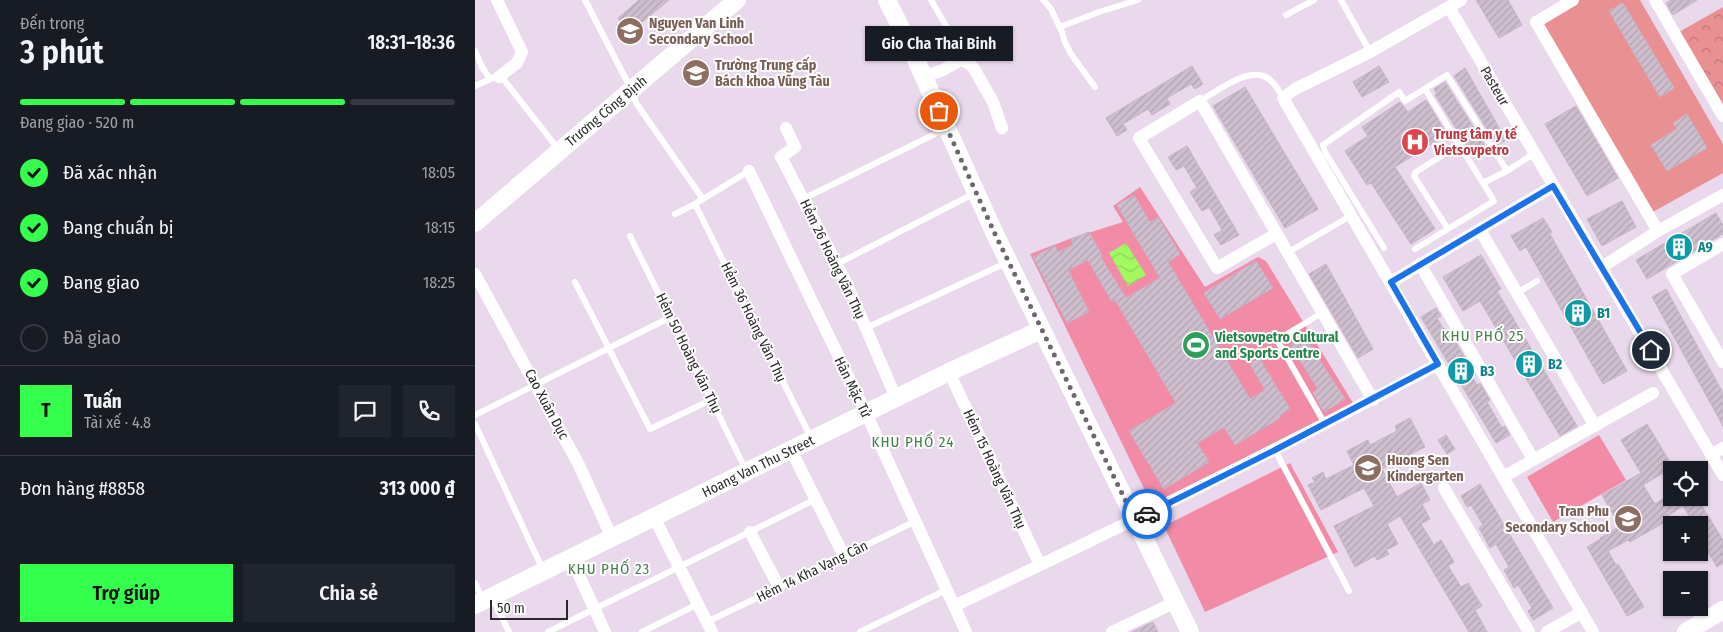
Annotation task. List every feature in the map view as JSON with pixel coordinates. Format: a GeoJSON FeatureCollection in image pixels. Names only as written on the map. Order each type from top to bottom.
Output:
{"type":"FeatureCollection","features":[{"type":"Feature","properties":{"kind":"street"},"geometry":{"type":"LineString","coordinates":[[495,78],[517,63],[522,52],[497,0]]}},
{"type":"Feature","properties":{"kind":"street"},"geometry":{"type":"LineString","coordinates":[[887,0],[975,193],[1190,632]]}},
{"type":"Feature","properties":{"kind":"street"},"geometry":{"type":"LineString","coordinates":[[1461,0],[1370,52],[1295,88],[1283,98],[1593,632]]}},
{"type":"Feature","properties":{"kind":"street"},"geometry":{"type":"LineString","coordinates":[[1573,0],[1536,22],[1658,231]]}},
{"type":"Feature","properties":{"kind":"street"},"geometry":{"type":"LineString","coordinates":[[1655,0],[1723,116]]}},
{"type":"Feature","properties":{"kind":"street","name":"Trương Công Định"},"geometry":{"type":"LineString","coordinates":[[475,223],[632,91],[735,1]]}},
{"type":"Feature","properties":{"kind":"street","name":"Pasteur"},"geometry":{"type":"LineString","coordinates":[[1449,7],[1723,476]]}},
{"type":"Feature","properties":{"kind":"street"},"geometry":{"type":"LineString","coordinates":[[923,77],[943,70],[962,60],[973,67],[993,102],[1003,128]]}},
{"type":"Feature","properties":{"kind":"street"},"geometry":{"type":"LineString","coordinates":[[1276,234],[1217,268],[1139,138],[1200,101],[1373,400]]}},
{"type":"Feature","properties":{"kind":"street","name":"Hẻm 26 Hoàng Văn Thụ"},"geometry":{"type":"LineString","coordinates":[[786,128],[795,147],[781,157],[837,264],[896,398]]}},
{"type":"Feature","properties":{"kind":"street","name":"Hàn Mặc Tử"},"geometry":{"type":"LineString","coordinates":[[749,171],[866,413],[966,632]]}},
{"type":"Feature","properties":{"kind":"street"},"geometry":{"type":"LineString","coordinates":[[1391,282],[1553,186]]}},
{"type":"Feature","properties":{"kind":"street"},"geometry":{"type":"LineString","coordinates":[[1602,267],[1658,231],[1723,195]]}},
{"type":"Feature","properties":{"kind":"street"},"geometry":{"type":"LineString","coordinates":[[1480,230],[1595,426]]}},
{"type":"Feature","properties":{"kind":"street"},"geometry":{"type":"LineString","coordinates":[[1721,353],[1673,274],[1723,244]]}},
{"type":"Feature","properties":{"kind":"street"},"geometry":{"type":"LineString","coordinates":[[1420,264],[1533,460]]}},
{"type":"Feature","properties":{"kind":"street","name":"Cao Xuân Dục"},"geometry":{"type":"LineString","coordinates":[[475,274],[579,465],[612,538]]}},
{"type":"Feature","properties":{"kind":"street","name":"Hoang Van Thu Street"},"geometry":{"type":"LineString","coordinates":[[483,601],[949,372],[1041,330]]}},
{"type":"Feature","properties":{"kind":"street"},"geometry":{"type":"LineString","coordinates":[[954,606],[1135,520],[1275,450],[1373,400],[1438,364]]}},
{"type":"Feature","properties":{"kind":"street","name":"Hẻm 15 Hoàng Văn Thụ"},"geometry":{"type":"LineString","coordinates":[[949,372],[1040,565]]}},
{"type":"Feature","properties":{"kind":"street"},"geometry":{"type":"LineString","coordinates":[[1503,478],[1653,393]]}},
{"type":"Feature","properties":{"kind":"street"},"geometry":{"type":"LineString","coordinates":[[1711,455],[1723,448]]}},
{"type":"Feature","properties":{"kind":"street"},"geometry":{"type":"LineString","coordinates":[[791,450],[844,556]]}},
{"type":"Feature","properties":{"kind":"street"},"geometry":{"type":"LineString","coordinates":[[1444,488],[1529,632]]}},
{"type":"Feature","properties":{"kind":"street"},"geometry":{"type":"LineString","coordinates":[[654,517],[710,627]]}},
{"type":"Feature","properties":{"kind":"street"},"geometry":{"type":"LineString","coordinates":[[750,532],[779,587]]}},
{"type":"Feature","properties":{"kind":"street"},"geometry":{"type":"LineString","coordinates":[[571,558],[605,632]]}},
{"type":"Feature","properties":{"kind":"street"},"geometry":{"type":"LineString","coordinates":[[1112,632],[1176,602]]}},
{"type":"Feature","properties":{"kind":"street"},"geometry":{"type":"LineString","coordinates":[[1686,632],[1723,610]]}},
{"type":"Feature","properties":{"kind":"street"},"geometry":{"type":"LineString","coordinates":[[1547,632],[1582,612]]}},
{"type":"Feature","properties":{"kind":"lane"},"geometry":{"type":"LineString","coordinates":[[585,0],[632,91],[636,103],[703,199]]}},
{"type":"Feature","properties":{"kind":"lane"},"geometry":{"type":"LineString","coordinates":[[931,0],[955,41],[962,60]]}},
{"type":"Feature","properties":{"kind":"lane"},"geometry":{"type":"LineString","coordinates":[[1043,0],[1051,9],[1071,54],[1095,87]]}},
{"type":"Feature","properties":{"kind":"lane"},"geometry":{"type":"LineString","coordinates":[[1060,27],[1121,2],[1138,0]]}},
{"type":"Feature","properties":{"kind":"lane"},"geometry":{"type":"LineString","coordinates":[[1286,15],[1314,0]]}},
{"type":"Feature","properties":{"kind":"lane"},"geometry":{"type":"LineString","coordinates":[[1341,0],[1370,52]]}},
{"type":"Feature","properties":{"kind":"lane"},"geometry":{"type":"LineString","coordinates":[[475,51],[482,67],[495,78],[504,80],[559,151]]}},
{"type":"Feature","properties":{"kind":"lane"},"geometry":{"type":"LineString","coordinates":[[1200,101],[1242,76],[1253,75],[1265,76],[1274,84],[1283,98]]}},
{"type":"Feature","properties":{"kind":"lane"},"geometry":{"type":"LineString","coordinates":[[1384,248],[1325,152],[1323,145],[1399,92],[1405,101],[1447,75],[1507,171]]}},
{"type":"Feature","properties":{"kind":"lane"},"geometry":{"type":"LineString","coordinates":[[475,86],[495,78]]}},
{"type":"Feature","properties":{"kind":"lane"},"geometry":{"type":"LineString","coordinates":[[1415,248],[1494,201],[1425,88]]}},
{"type":"Feature","properties":{"kind":"lane"},"geometry":{"type":"LineString","coordinates":[[803,199],[946,129]]}},
{"type":"Feature","properties":{"kind":"lane"},"geometry":{"type":"LineString","coordinates":[[1448,229],[1414,176],[1416,172],[1459,144]]}},
{"type":"Feature","properties":{"kind":"lane"},"geometry":{"type":"LineString","coordinates":[[1483,183],[1507,171],[1535,153]]}},
{"type":"Feature","properties":{"kind":"lane"},"geometry":{"type":"LineString","coordinates":[[675,214],[749,171]]}},
{"type":"Feature","properties":{"kind":"lane"},"geometry":{"type":"LineString","coordinates":[[837,264],[975,193]]}},
{"type":"Feature","properties":{"kind":"lane","name":"Hẻm 36 Hoàng Văn Thụ"},"geometry":{"type":"LineString","coordinates":[[695,204],[812,440]]}},
{"type":"Feature","properties":{"kind":"lane"},"geometry":{"type":"LineString","coordinates":[[1287,253],[1352,216]]}},
{"type":"Feature","properties":{"kind":"lane","name":"Hẻm 50 Hoàng Văn Thụ"},"geometry":{"type":"LineString","coordinates":[[630,236],[747,471]]}},
{"type":"Feature","properties":{"kind":"lane"},"geometry":{"type":"LineString","coordinates":[[866,328],[1009,262]]}},
{"type":"Feature","properties":{"kind":"lane"},"geometry":{"type":"LineString","coordinates":[[1517,293],[1537,281]]}},
{"type":"Feature","properties":{"kind":"lane"},"geometry":{"type":"LineString","coordinates":[[575,282],[650,429],[713,399]]}},
{"type":"Feature","properties":{"kind":"lane"},"geometry":{"type":"LineString","coordinates":[[1322,313],[1277,340],[1325,424]]}},
{"type":"Feature","properties":{"kind":"lane"},"geometry":{"type":"LineString","coordinates":[[475,415],[671,317]]}},
{"type":"Feature","properties":{"kind":"lane"},"geometry":{"type":"LineString","coordinates":[[475,424],[544,572]]}},
{"type":"Feature","properties":{"kind":"lane"},"geometry":{"type":"LineString","coordinates":[[1275,450],[1349,591]]}},
{"type":"Feature","properties":{"kind":"lane"},"geometry":{"type":"LineString","coordinates":[[549,632],[816,499]]}},
{"type":"Feature","properties":{"kind":"lane","name":"Hẻm 14 Kha Vạng Cân"},"geometry":{"type":"LineString","coordinates":[[710,627],[779,587],[916,521]]}},
{"type":"Feature","properties":{"kind":"lane"},"geometry":{"type":"LineString","coordinates":[[475,583],[483,601],[509,632]]}},
{"type":"Feature","properties":{"kind":"lane"},"geometry":{"type":"LineString","coordinates":[[860,632],[946,590]]}},
{"type":"Feature","properties":{"kind":"lane"},"geometry":{"type":"LineString","coordinates":[[642,632],[698,604]]}},
{"type":"Feature","properties":{"kind":"green space"},"geometry":{"type":"Polygon","coordinates":[[[1562,0],[1640,0],[1723,144],[1723,173],[1651,213],[1534,16],[1562,0]]]}},
{"type":"Feature","properties":{"kind":"green space"},"geometry":{"type":"Polygon","coordinates":[[[1723,7],[1723,122],[1672,36],[1723,7]]]}},
{"type":"Feature","properties":{"kind":"shaded area","name":"Vietsovpetro Cultural and Sports Centre"},"geometry":{"type":"Polygon","coordinates":[[[1140,187],[1205,287],[1258,257],[1266,261],[1353,403],[1152,505],[1030,254],[1123,222],[1113,206],[1140,187]]]}},
{"type":"Feature","properties":{"kind":"shaded area"},"geometry":{"type":"Polygon","coordinates":[[[1599,435],[1626,480],[1553,522],[1527,477],[1599,435]]]}},
{"type":"Feature","properties":{"kind":"shaded area"},"geometry":{"type":"Polygon","coordinates":[[[1290,463],[1338,552],[1205,612],[1164,526],[1290,463]]]}},
{"type":"Feature","properties":{"kind":"water"},"geometry":{"type":"Polygon","coordinates":[[[1126,243],[1146,275],[1128,286],[1109,253],[1126,243]]]}},
{"type":"Feature","properties":{"kind":"building"},"geometry":{"type":"Polygon","coordinates":[[[639,0],[669,0],[629,33],[618,18],[639,0]]]}},
{"type":"Feature","properties":{"kind":"building"},"geometry":{"type":"Polygon","coordinates":[[[1476,0],[1508,0],[1522,25],[1499,38],[1476,0]]]}},
{"type":"Feature","properties":{"kind":"building"},"geometry":{"type":"Polygon","coordinates":[[[1671,0],[1697,0],[1673,15],[1666,3],[1671,0]]]}},
{"type":"Feature","properties":{"kind":"building"},"geometry":{"type":"Polygon","coordinates":[[[1623,3],[1674,88],[1660,97],[1609,11],[1623,3]]]}},
{"type":"Feature","properties":{"kind":"building"},"geometry":{"type":"Polygon","coordinates":[[[1192,66],[1203,84],[1195,89],[1191,84],[1167,98],[1170,104],[1152,115],[1148,109],[1123,124],[1127,130],[1117,136],[1106,118],[1192,66]]]}},
{"type":"Feature","properties":{"kind":"building"},"geometry":{"type":"Polygon","coordinates":[[[1379,66],[1389,82],[1362,97],[1353,82],[1379,66]]]}},
{"type":"Feature","properties":{"kind":"building"},"geometry":{"type":"Polygon","coordinates":[[[1465,68],[1506,140],[1497,145],[1454,76],[1465,68]]]}},
{"type":"Feature","properties":{"kind":"building"},"geometry":{"type":"Polygon","coordinates":[[[1445,82],[1484,144],[1471,152],[1435,95],[1437,94],[1434,89],[1445,82]]]}},
{"type":"Feature","properties":{"kind":"building"},"geometry":{"type":"Polygon","coordinates":[[[1245,87],[1318,209],[1285,228],[1213,106],[1245,87]]]}},
{"type":"Feature","properties":{"kind":"building"},"geometry":{"type":"Polygon","coordinates":[[[1426,100],[1447,134],[1395,167],[1435,229],[1411,244],[1371,183],[1367,185],[1345,151],[1368,136],[1362,127],[1400,102],[1408,112],[1426,100]]]}},
{"type":"Feature","properties":{"kind":"building"},"geometry":{"type":"Polygon","coordinates":[[[1576,106],[1618,178],[1587,196],[1545,124],[1576,106]]]}},
{"type":"Feature","properties":{"kind":"building"},"geometry":{"type":"Polygon","coordinates":[[[1687,114],[1707,148],[1667,171],[1651,145],[1677,129],[1673,123],[1687,114]]]}},
{"type":"Feature","properties":{"kind":"building"},"geometry":{"type":"Polygon","coordinates":[[[1187,146],[1239,235],[1221,245],[1214,235],[1222,230],[1209,207],[1202,211],[1190,192],[1197,188],[1184,166],[1176,170],[1168,157],[1187,146]]]}},
{"type":"Feature","properties":{"kind":"building"},"geometry":{"type":"Polygon","coordinates":[[[1134,195],[1150,222],[1158,217],[1180,254],[1168,262],[1250,399],[1265,390],[1250,364],[1259,358],[1290,409],[1279,416],[1280,418],[1235,445],[1224,427],[1197,443],[1209,462],[1164,489],[1129,431],[1176,403],[1115,300],[1112,302],[1088,260],[1068,270],[1089,312],[1067,323],[1033,257],[1055,246],[1058,252],[1073,245],[1071,239],[1089,232],[1102,255],[1100,256],[1126,298],[1160,278],[1117,205],[1134,195]]]}},
{"type":"Feature","properties":{"kind":"building"},"geometry":{"type":"Polygon","coordinates":[[[1622,201],[1636,227],[1602,246],[1587,219],[1622,201]]]}},
{"type":"Feature","properties":{"kind":"building","name":"A9"},"geometry":{"type":"Polygon","coordinates":[[[1716,213],[1723,225],[1723,234],[1647,279],[1636,260],[1716,213]]]}},
{"type":"Feature","properties":{"kind":"building","name":"B1"},"geometry":{"type":"Polygon","coordinates":[[[1543,218],[1552,232],[1550,234],[1627,371],[1603,384],[1526,247],[1520,251],[1511,236],[1543,218]]]}},
{"type":"Feature","properties":{"kind":"building","name":"B2"},"geometry":{"type":"Polygon","coordinates":[[[1481,255],[1501,289],[1497,291],[1577,426],[1560,436],[1480,301],[1463,311],[1443,277],[1481,255]]]}},
{"type":"Feature","properties":{"kind":"building"},"geometry":{"type":"Polygon","coordinates":[[[1256,261],[1273,288],[1220,319],[1204,293],[1256,261]]]}},
{"type":"Feature","properties":{"kind":"building"},"geometry":{"type":"Polygon","coordinates":[[[1326,264],[1373,349],[1358,358],[1309,274],[1326,264]]]}},
{"type":"Feature","properties":{"kind":"building"},"geometry":{"type":"Polygon","coordinates":[[[1666,289],[1723,393],[1723,426],[1652,297],[1666,289]]]}},
{"type":"Feature","properties":{"kind":"building","name":"B3"},"geometry":{"type":"Polygon","coordinates":[[[1436,308],[1441,316],[1437,318],[1452,343],[1455,341],[1466,359],[1463,360],[1477,385],[1480,383],[1490,400],[1487,402],[1502,428],[1505,426],[1510,435],[1496,443],[1421,317],[1436,308]]]}},
{"type":"Feature","properties":{"kind":"building"},"geometry":{"type":"Polygon","coordinates":[[[1304,336],[1345,399],[1324,412],[1313,393],[1318,389],[1290,345],[1304,336]]]}},
{"type":"Feature","properties":{"kind":"building"},"geometry":{"type":"Polygon","coordinates":[[[1410,418],[1425,447],[1382,469],[1397,497],[1421,483],[1430,500],[1422,504],[1430,519],[1421,524],[1434,545],[1441,540],[1454,562],[1448,566],[1461,587],[1468,583],[1482,606],[1475,610],[1487,632],[1469,632],[1400,516],[1387,524],[1398,544],[1386,550],[1389,554],[1377,560],[1375,556],[1355,567],[1334,526],[1374,506],[1364,488],[1321,510],[1308,485],[1315,482],[1312,478],[1323,472],[1326,479],[1354,465],[1347,451],[1368,440],[1370,445],[1397,431],[1395,426],[1410,418]]]}},
{"type":"Feature","properties":{"kind":"building"},"geometry":{"type":"Polygon","coordinates":[[[1647,424],[1669,461],[1663,461],[1663,473],[1643,485],[1655,504],[1663,499],[1663,506],[1683,506],[1668,516],[1663,516],[1663,523],[1630,542],[1628,540],[1608,551],[1644,607],[1627,616],[1587,547],[1620,526],[1602,495],[1641,473],[1621,440],[1647,424]]]}},
{"type":"Feature","properties":{"kind":"building"},"geometry":{"type":"Polygon","coordinates":[[[1446,435],[1455,449],[1447,454],[1438,440],[1446,435]]]}},
{"type":"Feature","properties":{"kind":"building"},"geometry":{"type":"Polygon","coordinates":[[[1480,484],[1553,608],[1533,620],[1528,611],[1532,608],[1518,585],[1514,588],[1504,570],[1509,567],[1496,544],[1490,548],[1479,528],[1483,525],[1471,505],[1467,507],[1461,496],[1480,484]]]}},
{"type":"Feature","properties":{"kind":"building"},"geometry":{"type":"Polygon","coordinates":[[[1683,506],[1702,506],[1723,540],[1723,563],[1717,567],[1708,552],[1708,516],[1689,516],[1683,506]]]}},
{"type":"Feature","properties":{"kind":"building"},"geometry":{"type":"Polygon","coordinates":[[[1153,622],[1158,632],[1132,632],[1144,626],[1153,622]]]}},
{"type":"Feature","properties":{"kind":"way so far"},"geometry":{"type":"LineString","coordinates":[[939,111],[975,193],[1135,520],[1147,514]]}},
{"type":"Feature","properties":{"kind":"place","name":"Nguyen Van Linh Secondary School"},"geometry":{"type":"Point","coordinates":[630,31]}},
{"type":"Feature","properties":{"kind":"place","name":"Trường Trung cấp Bách khoa Vũng Tàu"},"geometry":{"type":"Point","coordinates":[696,73]}},
{"type":"Feature","properties":{"kind":"place","name":"Gio Cha Thai Binh"},"geometry":{"type":"Point","coordinates":[939,111]}},
{"type":"Feature","properties":{"kind":"place","name":"Trung tâm y tế Vietsovpetro"},"geometry":{"type":"Point","coordinates":[1415,142]}},
{"type":"Feature","properties":{"kind":"place","name":"A9"},"geometry":{"type":"Point","coordinates":[1679,247]}},
{"type":"Feature","properties":{"kind":"place","name":"B1"},"geometry":{"type":"Point","coordinates":[1578,313]}},
{"type":"Feature","properties":{"kind":"place","name":"Vietsovpetro Cultural and Sports Centre"},"geometry":{"type":"Point","coordinates":[1196,345]}},
{"type":"Feature","properties":{"kind":"place","name":"B2"},"geometry":{"type":"Point","coordinates":[1529,364]}},
{"type":"Feature","properties":{"kind":"place","name":"B3"},"geometry":{"type":"Point","coordinates":[1461,371]}},
{"type":"Feature","properties":{"kind":"place","name":"Huong Sen Kindergarten"},"geometry":{"type":"Point","coordinates":[1368,468]}},
{"type":"Feature","properties":{"kind":"place","name":"Tran Phu Secondary School"},"geometry":{"type":"Point","coordinates":[1628,519]}},
{"type":"Feature","properties":{"kind":"district","name":"KHU PHỐ 25"},"geometry":{"type":"Point","coordinates":[1483,336]}},
{"type":"Feature","properties":{"kind":"district","name":"KHU PHỐ 24"},"geometry":{"type":"Point","coordinates":[913,442]}},
{"type":"Feature","properties":{"kind":"district","name":"KHU PHỐ 23"},"geometry":{"type":"Point","coordinates":[609,569]}},
{"type":"Feature","properties":{"kind":"route"},"geometry":{"type":"LineString","coordinates":[[1147,514],[1373,400],[1438,364],[1391,282],[1553,186],[1651,350]]}}]}
